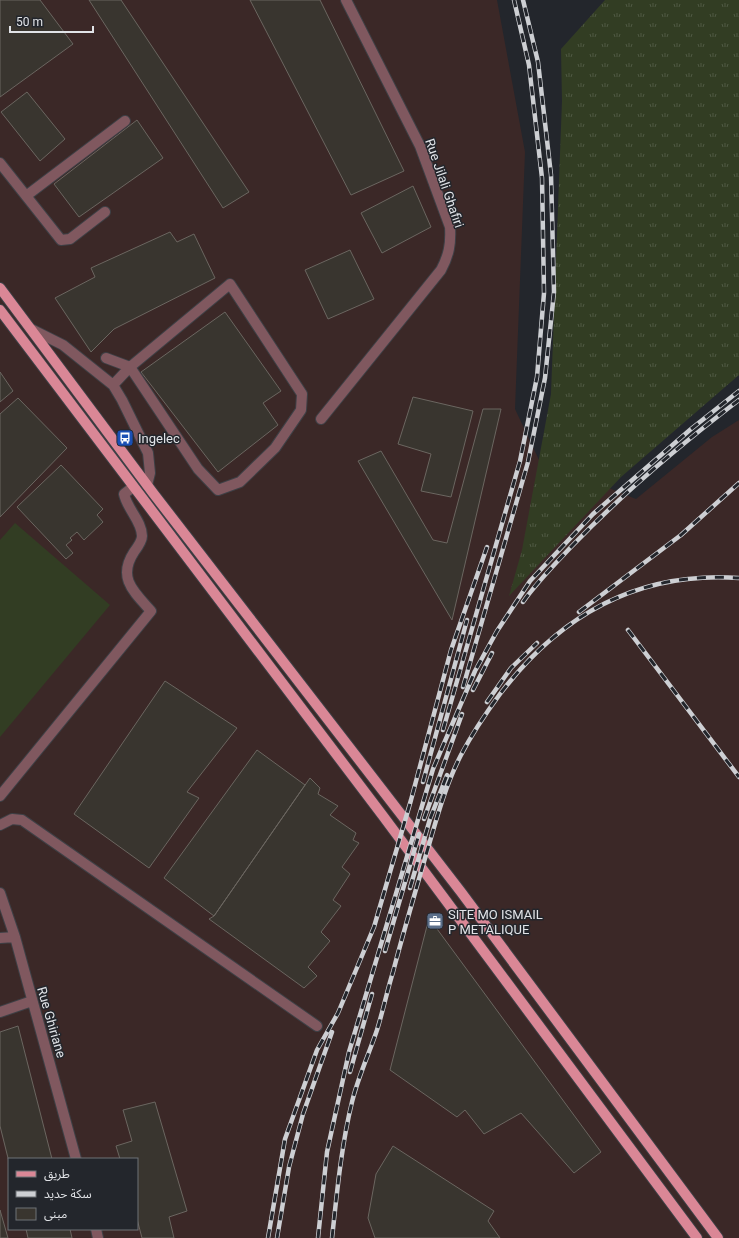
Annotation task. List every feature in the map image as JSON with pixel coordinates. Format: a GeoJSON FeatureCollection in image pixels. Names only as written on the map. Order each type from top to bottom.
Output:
{"type":"FeatureCollection","features":[{"type":"Feature","properties":{"kind":"main road"},"geometry":{"type":"LineString","coordinates":[[0,288],[147,485],[457,885],[718,1238]]}},
{"type":"Feature","properties":{"kind":"main road"},"geometry":{"type":"LineString","coordinates":[[0,310],[383,816],[697,1238]]}},
{"type":"Feature","properties":{"kind":"street","name":"Rue Jilali Ghafiri"},"geometry":{"type":"LineString","coordinates":[[321,419],[441,270],[449,254],[451,241],[450,227],[420,146],[346,0]]}},
{"type":"Feature","properties":{"kind":"street"},"geometry":{"type":"LineString","coordinates":[[26,196],[125,121]]}},
{"type":"Feature","properties":{"kind":"street"},"geometry":{"type":"LineString","coordinates":[[0,163],[58,238],[64,241],[70,239],[105,212]]}},
{"type":"Feature","properties":{"kind":"street"},"geometry":{"type":"LineString","coordinates":[[106,358],[130,367],[198,469],[218,490],[240,482],[275,448],[301,410],[302,394],[230,284],[130,367],[113,386]]}},
{"type":"Feature","properties":{"kind":"street"},"geometry":{"type":"LineString","coordinates":[[31,329],[63,345],[113,386],[122,400],[148,453],[150,473],[147,485]]}},
{"type":"Feature","properties":{"kind":"street"},"geometry":{"type":"LineString","coordinates":[[0,796],[151,611],[133,591],[127,577],[127,563],[142,538],[142,528],[126,504],[124,494],[133,487]]}},
{"type":"Feature","properties":{"kind":"street"},"geometry":{"type":"LineString","coordinates":[[1,822],[12,819],[22,820],[317,1026]]}},
{"type":"Feature","properties":{"kind":"street","name":"Rue Ghiriane"},"geometry":{"type":"LineString","coordinates":[[0,893],[15,937],[76,1158]]}},
{"type":"Feature","properties":{"kind":"street"},"geometry":{"type":"LineString","coordinates":[[0,938],[15,937]]}},
{"type":"Feature","properties":{"kind":"street"},"geometry":{"type":"LineString","coordinates":[[0,1012],[32,1001]]}},
{"type":"Feature","properties":{"kind":"shaded area"},"geometry":{"type":"Polygon","coordinates":[[[0,0],[497,0],[525,152],[515,409],[539,460],[636,499],[712,437],[739,420],[739,1238],[0,1238],[0,0]]]}},
{"type":"Feature","properties":{"kind":"green space"},"geometry":{"type":"Polygon","coordinates":[[[605,0],[739,0],[739,375],[621,477],[509,596],[522,550],[551,394],[562,101],[561,49],[605,0]]]}},
{"type":"Feature","properties":{"kind":"green space"},"geometry":{"type":"Polygon","coordinates":[[[15,523],[110,605],[0,737],[0,540],[15,523]]]}},
{"type":"Feature","properties":{"kind":"building"},"geometry":{"type":"Polygon","coordinates":[[[0,0],[40,0],[73,44],[0,97],[0,0]]]}},
{"type":"Feature","properties":{"kind":"building"},"geometry":{"type":"Polygon","coordinates":[[[89,0],[121,0],[249,192],[223,208],[89,0]]]}},
{"type":"Feature","properties":{"kind":"building"},"geometry":{"type":"Polygon","coordinates":[[[250,0],[320,0],[404,171],[351,195],[250,0]]]}},
{"type":"Feature","properties":{"kind":"building"},"geometry":{"type":"Polygon","coordinates":[[[27,92],[65,139],[40,161],[1,112],[27,92]]]}},
{"type":"Feature","properties":{"kind":"building"},"geometry":{"type":"Polygon","coordinates":[[[137,120],[163,158],[79,217],[54,184],[137,120]]]}},
{"type":"Feature","properties":{"kind":"building"},"geometry":{"type":"Polygon","coordinates":[[[413,186],[431,227],[382,253],[361,213],[413,186]]]}},
{"type":"Feature","properties":{"kind":"building"},"geometry":{"type":"Polygon","coordinates":[[[170,232],[177,242],[194,234],[215,278],[114,329],[91,352],[55,298],[95,277],[91,268],[170,232]]]}},
{"type":"Feature","properties":{"kind":"building"},"geometry":{"type":"Polygon","coordinates":[[[350,250],[374,299],[328,319],[305,270],[350,250]]]}},
{"type":"Feature","properties":{"kind":"building"},"geometry":{"type":"Polygon","coordinates":[[[225,312],[281,391],[263,403],[278,425],[218,472],[141,372],[225,312]]]}},
{"type":"Feature","properties":{"kind":"building"},"geometry":{"type":"Polygon","coordinates":[[[0,372],[13,391],[0,402],[0,372]]]}},
{"type":"Feature","properties":{"kind":"building"},"geometry":{"type":"Polygon","coordinates":[[[413,397],[473,411],[451,497],[421,491],[431,454],[398,444],[413,397]]]}},
{"type":"Feature","properties":{"kind":"building"},"geometry":{"type":"Polygon","coordinates":[[[18,398],[67,448],[0,517],[0,414],[18,398]]]}},
{"type":"Feature","properties":{"kind":"building"},"geometry":{"type":"Polygon","coordinates":[[[483,409],[501,409],[452,620],[358,461],[381,451],[433,540],[447,543],[483,409]]]}},
{"type":"Feature","properties":{"kind":"building"},"geometry":{"type":"Polygon","coordinates":[[[61,465],[103,509],[97,515],[103,522],[84,540],[77,532],[70,538],[72,540],[66,545],[73,553],[66,559],[17,507],[61,465]]]}},
{"type":"Feature","properties":{"kind":"building"},"geometry":{"type":"Polygon","coordinates":[[[165,681],[237,728],[187,792],[199,798],[149,868],[74,814],[165,681]]]}},
{"type":"Feature","properties":{"kind":"building"},"geometry":{"type":"Polygon","coordinates":[[[257,750],[305,785],[214,916],[164,878],[257,750]]]}},
{"type":"Feature","properties":{"kind":"building"},"geometry":{"type":"Polygon","coordinates":[[[310,778],[320,788],[318,794],[338,806],[330,815],[356,833],[353,840],[359,843],[342,867],[350,874],[333,900],[341,906],[321,932],[330,941],[308,967],[317,976],[304,988],[209,919],[214,916],[310,778]]]}},
{"type":"Feature","properties":{"kind":"building"},"geometry":{"type":"Polygon","coordinates":[[[429,918],[601,1152],[574,1173],[521,1113],[484,1134],[465,1110],[457,1117],[390,1070],[429,918]]]}},
{"type":"Feature","properties":{"kind":"building"},"geometry":{"type":"Polygon","coordinates":[[[18,1026],[52,1158],[8,1158],[0,1126],[0,1032],[18,1026]]]}},
{"type":"Feature","properties":{"kind":"building"},"geometry":{"type":"Polygon","coordinates":[[[155,1102],[187,1211],[169,1217],[174,1238],[142,1238],[138,1223],[138,1158],[120,1158],[116,1146],[132,1141],[123,1110],[155,1102]]]}},
{"type":"Feature","properties":{"kind":"building"},"geometry":{"type":"Polygon","coordinates":[[[393,1146],[494,1211],[488,1221],[500,1238],[375,1238],[368,1218],[376,1174],[393,1146]]]}},
{"type":"Feature","properties":{"kind":"building"},"geometry":{"type":"Polygon","coordinates":[[[0,1210],[8,1238],[0,1238],[0,1210]]]}},
{"type":"Feature","properties":{"kind":"building"},"geometry":{"type":"Polygon","coordinates":[[[26,1230],[70,1230],[72,1238],[28,1238],[26,1230]]]}},
{"type":"Feature","properties":{"kind":"railway"},"geometry":{"type":"LineString","coordinates":[[443,730],[520,461],[537,377],[544,293],[542,178],[529,65],[514,0]]}},
{"type":"Feature","properties":{"kind":"railway"},"geometry":{"type":"LineString","coordinates":[[463,687],[528,462],[545,378],[554,292],[551,175],[538,62],[523,0]]}},
{"type":"Feature","properties":{"kind":"railway"},"geometry":{"type":"LineString","coordinates":[[318,1238],[327,1152],[349,1052],[433,769],[475,671],[497,631],[530,581],[593,514],[691,429],[739,391]]}},
{"type":"Feature","properties":{"kind":"railway"},"geometry":{"type":"LineString","coordinates":[[523,602],[552,567],[631,489],[695,434],[739,400]]}},
{"type":"Feature","properties":{"kind":"railway"},"geometry":{"type":"LineString","coordinates":[[579,612],[681,535],[739,483]]}},
{"type":"Feature","properties":{"kind":"railway"},"geometry":{"type":"LineString","coordinates":[[268,1238],[285,1139],[317,1050],[338,1013],[374,927],[411,800],[451,650],[487,547]]}},
{"type":"Feature","properties":{"kind":"railway"},"geometry":{"type":"LineString","coordinates":[[332,1238],[342,1153],[354,1093],[379,1023],[442,801],[456,766],[474,731],[500,694],[523,666],[548,642],[575,621],[604,604],[635,591],[667,582],[702,578],[739,578]]}},
{"type":"Feature","properties":{"kind":"railway"},"geometry":{"type":"LineString","coordinates":[[423,782],[467,620]]}},
{"type":"Feature","properties":{"kind":"railway"},"geometry":{"type":"LineString","coordinates":[[628,630],[739,777]]}},
{"type":"Feature","properties":{"kind":"railway"},"geometry":{"type":"LineString","coordinates":[[487,702],[511,668],[537,643]]}},
{"type":"Feature","properties":{"kind":"railway"},"geometry":{"type":"LineString","coordinates":[[473,690],[492,653]]}},
{"type":"Feature","properties":{"kind":"railway"},"geometry":{"type":"LineString","coordinates":[[424,819],[462,714]]}},
{"type":"Feature","properties":{"kind":"railway"},"geometry":{"type":"LineString","coordinates":[[410,888],[430,819],[447,775]]}},
{"type":"Feature","properties":{"kind":"railway"},"geometry":{"type":"LineString","coordinates":[[385,951],[419,834]]}},
{"type":"Feature","properties":{"kind":"railway"},"geometry":{"type":"LineString","coordinates":[[350,1072],[372,994]]}},
{"type":"Feature","properties":{"kind":"railway"},"geometry":{"type":"LineString","coordinates":[[277,1238],[289,1167],[303,1114],[332,1032]]}},
{"type":"Feature","properties":{"kind":"place","name":"Ingelec"},"geometry":{"type":"Point","coordinates":[125,438]}},
{"type":"Feature","properties":{"kind":"place","name":"SITE MO ISMAIL P METALIQUE"},"geometry":{"type":"Point","coordinates":[435,921]}}]}
